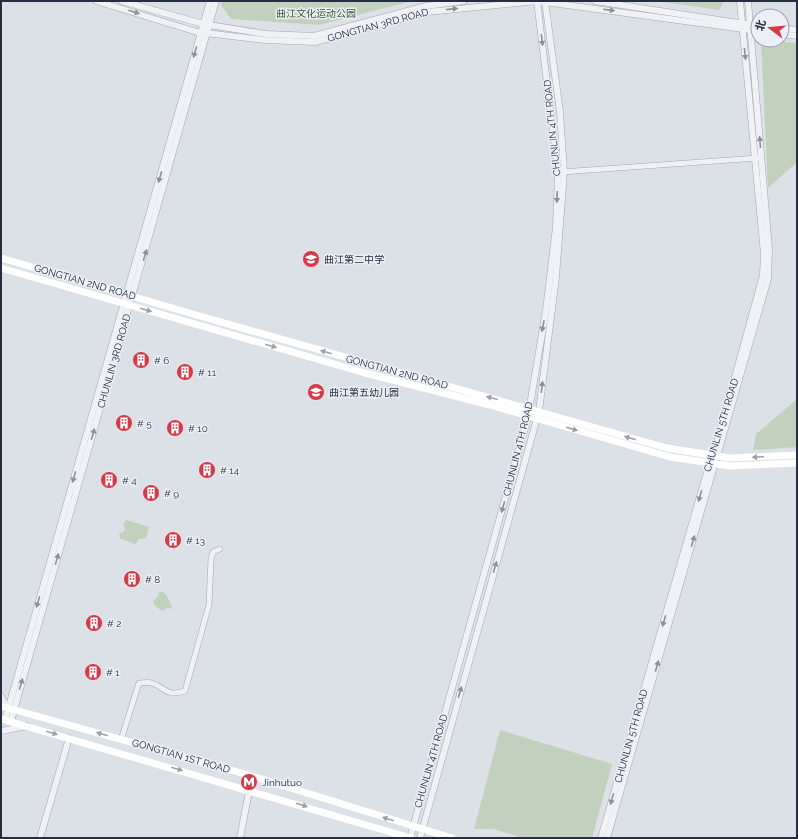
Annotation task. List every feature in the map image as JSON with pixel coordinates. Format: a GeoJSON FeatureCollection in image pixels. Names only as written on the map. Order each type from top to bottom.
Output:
{"type":"FeatureCollection","features":[{"type":"Feature","properties":{"kind":"main road","name":"GONGTIAN 2ND ROAD"},"geometry":{"type":"LineString","coordinates":[[1,258],[217,321],[530,408],[666,448],[714,460],[797,455]]}},
{"type":"Feature","properties":{"kind":"main road","name":"GONGTIAN 2ND ROAD"},"geometry":{"type":"LineString","coordinates":[[1,268],[357,370],[528,416],[670,457],[714,460],[753,466],[797,463]]}},
{"type":"Feature","properties":{"kind":"main road","name":"GONGTIAN 1ST ROAD"},"geometry":{"type":"LineString","coordinates":[[8,708],[252,776],[412,827],[452,838]]}},
{"type":"Feature","properties":{"kind":"main road","name":"GONGTIAN 1ST ROAD"},"geometry":{"type":"LineString","coordinates":[[6,720],[410,838]]}},
{"type":"Feature","properties":{"kind":"street","name":"GONGTIAN 3RD ROAD"},"geometry":{"type":"LineString","coordinates":[[96,1],[204,33],[265,40],[315,42],[427,12],[537,1],[750,28]]}},
{"type":"Feature","properties":{"kind":"street","name":"GONGTIAN 3RD ROAD"},"geometry":{"type":"LineString","coordinates":[[122,1],[206,24],[266,34],[314,36],[426,6],[464,1]]}},
{"type":"Feature","properties":{"kind":"street","name":"CHUNLIN 3RD ROAD"},"geometry":{"type":"LineString","coordinates":[[6,720],[8,708],[130,295],[204,33],[210,1]]}},
{"type":"Feature","properties":{"kind":"street","name":"CHUNLIN 3RD ROAD"},"geometry":{"type":"LineString","coordinates":[[206,24],[216,1]]}},
{"type":"Feature","properties":{"kind":"street","name":"CHUNLIN 4TH ROAD"},"geometry":{"type":"LineString","coordinates":[[410,838],[530,408],[550,276],[561,172],[537,1]]}},
{"type":"Feature","properties":{"kind":"street","name":"CHUNLIN 4TH ROAD"},"geometry":{"type":"LineString","coordinates":[[420,838],[539,411],[556,277],[561,172],[560,112],[545,1]]}},
{"type":"Feature","properties":{"kind":"street","name":"GONGTIAN 3RD ROAD"},"geometry":{"type":"LineString","coordinates":[[595,1],[742,27]]}},
{"type":"Feature","properties":{"kind":"street","name":"CHUNLIN 5TH ROAD"},"geometry":{"type":"LineString","coordinates":[[601,838],[768,279],[769,260],[740,1]]}},
{"type":"Feature","properties":{"kind":"street","name":"CHUNLIN 5TH ROAD"},"geometry":{"type":"LineString","coordinates":[[748,1],[750,28]]}},
{"type":"Feature","properties":{"kind":"street","name":"CHUNLIN 5TH ROAD"},"geometry":{"type":"LineString","coordinates":[[751,48],[758,158]]}},
{"type":"Feature","properties":{"kind":"street"},"geometry":{"type":"LineString","coordinates":[[561,172],[758,158]]}},
{"type":"Feature","properties":{"kind":"street","name":"CHUNLIN 5TH ROAD"},"geometry":{"type":"LineString","coordinates":[[607,838],[714,460]]}},
{"type":"Feature","properties":{"kind":"street"},"geometry":{"type":"LineString","coordinates":[[121,740],[139,683],[153,684],[163,691],[176,694],[185,691],[209,605],[211,559],[213,552],[220,549]]}},
{"type":"Feature","properties":{"kind":"street"},"geometry":{"type":"LineString","coordinates":[[1,696],[8,708]]}},
{"type":"Feature","properties":{"kind":"street"},"geometry":{"type":"LineString","coordinates":[[1,731],[27,726]]}},
{"type":"Feature","properties":{"kind":"street"},"geometry":{"type":"LineString","coordinates":[[40,838],[69,738]]}},
{"type":"Feature","properties":{"kind":"street"},"geometry":{"type":"LineString","coordinates":[[240,838],[252,776]]}},
{"type":"Feature","properties":{"kind":"green space","name":"曲江文化运动公园"},"geometry":{"type":"Polygon","coordinates":[[[222,1],[412,1],[319,25],[231,19],[221,5],[222,1]]]}},
{"type":"Feature","properties":{"kind":"green space"},"geometry":{"type":"Polygon","coordinates":[[[657,1],[724,1],[719,10],[657,1]]]}},
{"type":"Feature","properties":{"kind":"green space"},"geometry":{"type":"Polygon","coordinates":[[[790,42],[797,43],[797,162],[768,188],[761,48],[790,48],[790,42]]]}},
{"type":"Feature","properties":{"kind":"green space"},"geometry":{"type":"Polygon","coordinates":[[[797,399],[797,447],[753,450],[756,434],[797,399]]]}},
{"type":"Feature","properties":{"kind":"green space"},"geometry":{"type":"Polygon","coordinates":[[[126,520],[149,527],[146,538],[139,539],[136,544],[121,539],[119,536],[120,533],[124,532],[125,528],[123,525],[126,520]]]}},
{"type":"Feature","properties":{"kind":"green space"},"geometry":{"type":"Polygon","coordinates":[[[163,592],[169,600],[172,609],[168,608],[162,611],[154,605],[153,601],[159,595],[158,593],[163,592]]]}},
{"type":"Feature","properties":{"kind":"green space"},"geometry":{"type":"Polygon","coordinates":[[[500,730],[612,764],[592,838],[524,838],[493,829],[474,829],[500,730]]]}},
{"type":"Feature","properties":{"kind":"place","name":"曲江第二中学"},"geometry":{"type":"Point","coordinates":[311,259]}},
{"type":"Feature","properties":{"kind":"place","name":"# 6"},"geometry":{"type":"Point","coordinates":[141,360]}},
{"type":"Feature","properties":{"kind":"place","name":"# 11"},"geometry":{"type":"Point","coordinates":[185,372]}},
{"type":"Feature","properties":{"kind":"place","name":"曲江第五幼儿园"},"geometry":{"type":"Point","coordinates":[316,392]}},
{"type":"Feature","properties":{"kind":"place","name":"# 5"},"geometry":{"type":"Point","coordinates":[124,423]}},
{"type":"Feature","properties":{"kind":"place","name":"# 10"},"geometry":{"type":"Point","coordinates":[175,428]}},
{"type":"Feature","properties":{"kind":"place","name":"# 14"},"geometry":{"type":"Point","coordinates":[207,470]}},
{"type":"Feature","properties":{"kind":"place","name":"# 4"},"geometry":{"type":"Point","coordinates":[109,480]}},
{"type":"Feature","properties":{"kind":"place","name":"# 9"},"geometry":{"type":"Point","coordinates":[151,493]}},
{"type":"Feature","properties":{"kind":"place","name":"# 13"},"geometry":{"type":"Point","coordinates":[173,540]}},
{"type":"Feature","properties":{"kind":"place","name":"# 8"},"geometry":{"type":"Point","coordinates":[132,579]}},
{"type":"Feature","properties":{"kind":"place","name":"# 2"},"geometry":{"type":"Point","coordinates":[94,623]}},
{"type":"Feature","properties":{"kind":"place","name":"# 1"},"geometry":{"type":"Point","coordinates":[93,672]}},
{"type":"Feature","properties":{"kind":"place","name":"Jinhutuo"},"geometry":{"type":"Point","coordinates":[249,782]}}]}
